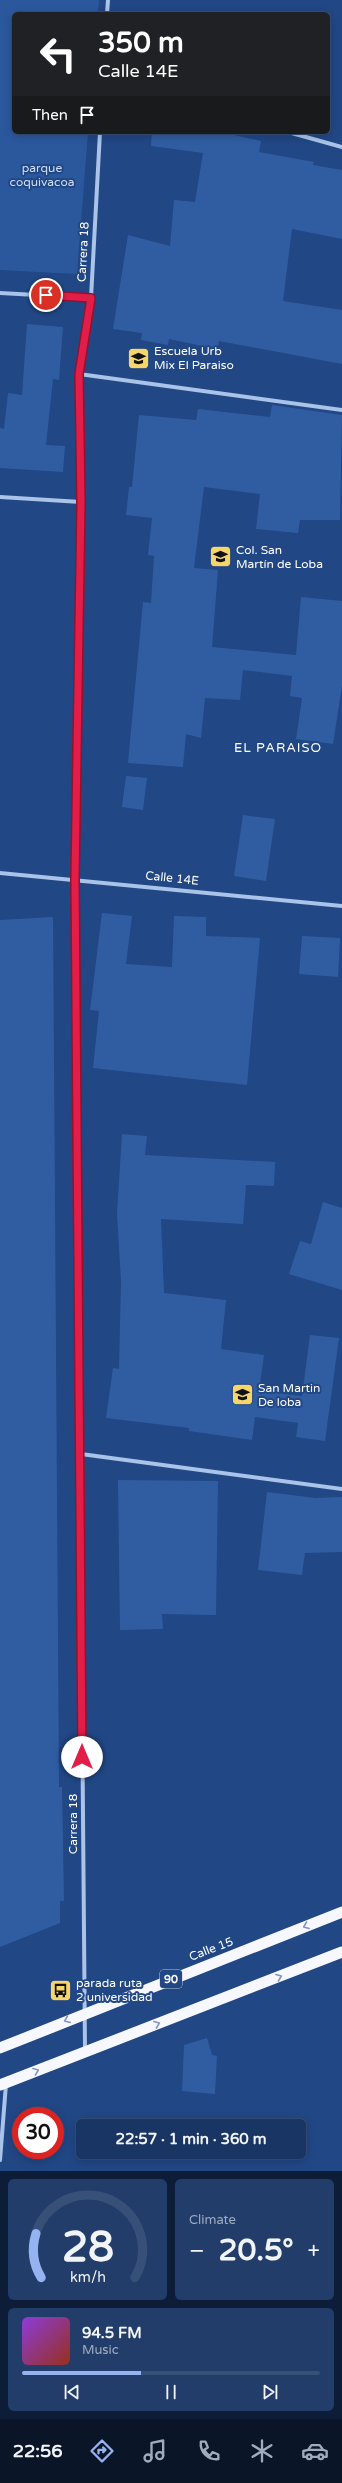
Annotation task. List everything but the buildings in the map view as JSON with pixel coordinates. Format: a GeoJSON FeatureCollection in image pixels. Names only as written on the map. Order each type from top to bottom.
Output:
{"type":"FeatureCollection","features":[{"type":"Feature","properties":{"kind":"highway","name":"Calle 15"},"geometry":{"type":"LineString","coordinates":[[0,2048],[84,2013],[342,1912]]}},
{"type":"Feature","properties":{"kind":"highway"},"geometry":{"type":"LineString","coordinates":[[3,2084],[342,1952]]}},
{"type":"Feature","properties":{"kind":"street"},"geometry":{"type":"LineString","coordinates":[[107,12],[108,0]]}},
{"type":"Feature","properties":{"kind":"street","name":"Carrera 18"},"geometry":{"type":"LineString","coordinates":[[86,2052],[84,2013],[81,1454],[75,878],[81,502],[79,374],[91,298],[100,134]]}},
{"type":"Feature","properties":{"kind":"street"},"geometry":{"type":"LineString","coordinates":[[295,134],[342,147]]}},
{"type":"Feature","properties":{"kind":"street"},"geometry":{"type":"LineString","coordinates":[[0,293],[91,298]]}},
{"type":"Feature","properties":{"kind":"street"},"geometry":{"type":"LineString","coordinates":[[79,374],[342,410]]}},
{"type":"Feature","properties":{"kind":"street"},"geometry":{"type":"LineString","coordinates":[[0,497],[81,502]]}},
{"type":"Feature","properties":{"kind":"street","name":"Calle 14E"},"geometry":{"type":"LineString","coordinates":[[0,873],[75,878],[342,906]]}},
{"type":"Feature","properties":{"kind":"street"},"geometry":{"type":"LineString","coordinates":[[81,1454],[342,1489]]}},
{"type":"Feature","properties":{"kind":"street"},"geometry":{"type":"LineString","coordinates":[[0,2160],[3,2084]]}},
{"type":"Feature","properties":{"kind":"green space","name":"parque coquivacoa"},"geometry":{"type":"Polygon","coordinates":[[[0,0],[99,0],[98,12],[12,12],[12,134],[88,134],[77,274],[0,270],[0,0]]]}},
{"type":"Feature","properties":{"kind":"place","name":"Escuela Urb Mix El Paraiso"},"geometry":{"type":"Point","coordinates":[139,358]}},
{"type":"Feature","properties":{"kind":"place","name":"Col. San Martín de Loba"},"geometry":{"type":"Point","coordinates":[221,557]}},
{"type":"Feature","properties":{"kind":"place","name":"San Martin De loba"},"geometry":{"type":"Point","coordinates":[243,1395]}},
{"type":"Feature","properties":{"kind":"place","name":"parada ruta 2 universidad"},"geometry":{"type":"Point","coordinates":[60,1990]}},
{"type":"Feature","properties":{"kind":"district","name":"EL PARAISO"},"geometry":{"type":"Point","coordinates":[278,748]}},
{"type":"Feature","properties":{"kind":"route"},"geometry":{"type":"LineString","coordinates":[[46,295],[91,298],[79,374],[81,502],[75,878],[81,1454],[82,1757]]}}]}
